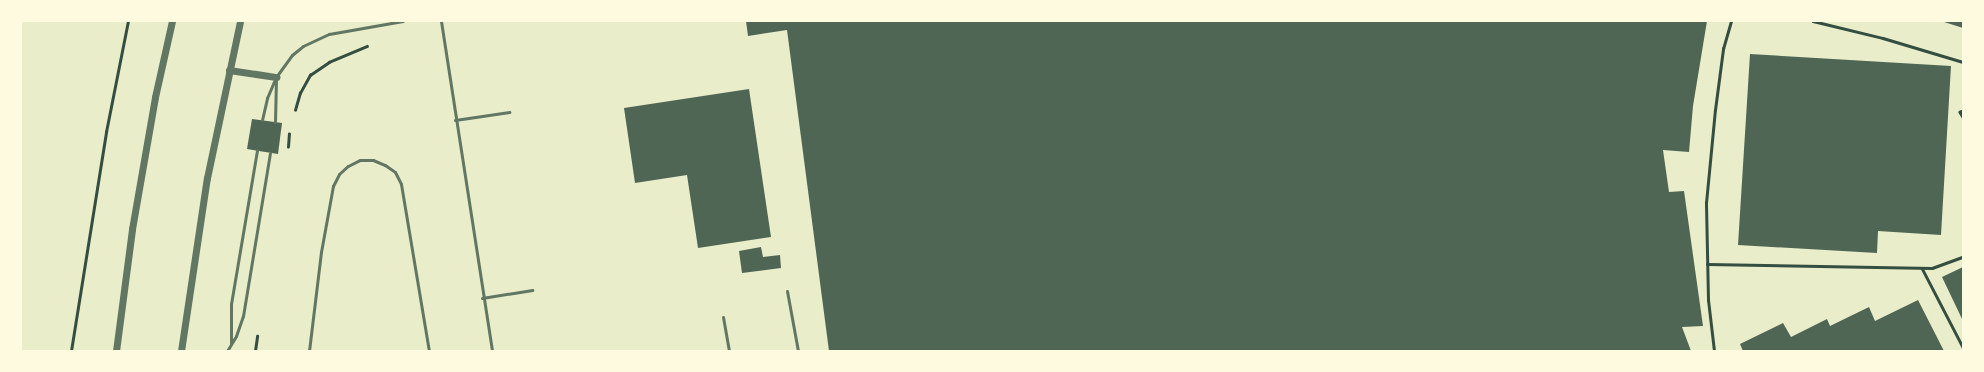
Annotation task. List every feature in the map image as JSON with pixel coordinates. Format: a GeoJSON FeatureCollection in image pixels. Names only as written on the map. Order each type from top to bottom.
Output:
{"type":"FeatureCollection","features":[{"type":"Feature","properties":{"kind":"street"},"geometry":{"type":"LineString","coordinates":[[116,351],[132,229],[155,97],[172,21]]}},
{"type":"Feature","properties":{"kind":"street"},"geometry":{"type":"LineString","coordinates":[[181,351],[207,178],[228,70],[240,21]]}},
{"type":"Feature","properties":{"kind":"street"},"geometry":{"type":"LineString","coordinates":[[228,70],[276,77]]}},
{"type":"Feature","properties":{"kind":"lane"},"geometry":{"type":"LineString","coordinates":[[262,120],[267,98],[276,77],[292,54],[316,39],[349,29],[403,21]]}},
{"type":"Feature","properties":{"kind":"lane"},"geometry":{"type":"LineString","coordinates":[[441,21],[482,298],[492,351]]}},
{"type":"Feature","properties":{"kind":"lane"},"geometry":{"type":"LineString","coordinates":[[275,122],[276,77]]}},
{"type":"Feature","properties":{"kind":"lane"},"geometry":{"type":"LineString","coordinates":[[455,120],[509,112]]}},
{"type":"Feature","properties":{"kind":"lane"},"geometry":{"type":"LineString","coordinates":[[231,345],[231,304],[257,150]]}},
{"type":"Feature","properties":{"kind":"lane"},"geometry":{"type":"LineString","coordinates":[[227,351],[243,316],[270,152]]}},
{"type":"Feature","properties":{"kind":"lane"},"geometry":{"type":"LineString","coordinates":[[309,351],[321,252],[333,186],[339,174],[348,166],[360,160],[373,160],[385,164],[395,172],[401,184],[429,351]]}},
{"type":"Feature","properties":{"kind":"lane"},"geometry":{"type":"LineString","coordinates":[[482,298],[532,290]]}},
{"type":"Feature","properties":{"kind":"lane"},"geometry":{"type":"LineString","coordinates":[[787,291],[798,351]]}},
{"type":"Feature","properties":{"kind":"lane"},"geometry":{"type":"LineString","coordinates":[[723,317],[729,351]]}},
{"type":"Feature","properties":{"kind":"path"},"geometry":{"type":"LineString","coordinates":[[71,351],[106,132],[128,21]]}},
{"type":"Feature","properties":{"kind":"path"},"geometry":{"type":"LineString","coordinates":[[1714,351],[1707,264],[1706,203],[1715,110],[1723,49],[1731,21]]}},
{"type":"Feature","properties":{"kind":"path"},"geometry":{"type":"LineString","coordinates":[[1813,21],[1889,40],[1963,62]]}},
{"type":"Feature","properties":{"kind":"path"},"geometry":{"type":"LineString","coordinates":[[294,112],[300,93],[310,75],[329,62],[362,50],[374,42],[381,24]]}},
{"type":"Feature","properties":{"kind":"path"},"geometry":{"type":"LineString","coordinates":[[1963,111],[1960,112],[1963,117]]}},
{"type":"Feature","properties":{"kind":"path"},"geometry":{"type":"LineString","coordinates":[[287,155],[291,125]]}},
{"type":"Feature","properties":{"kind":"path"},"geometry":{"type":"LineString","coordinates":[[1707,264],[1932,268],[1963,257]]}},
{"type":"Feature","properties":{"kind":"path"},"geometry":{"type":"LineString","coordinates":[[1922,267],[1963,347]]}},
{"type":"Feature","properties":{"kind":"path"},"geometry":{"type":"LineString","coordinates":[[254,351],[258,327]]}},
{"type":"Feature","properties":{"kind":"building"},"geometry":{"type":"Polygon","coordinates":[[[746,21],[1707,21],[1693,106],[1689,152],[1663,150],[1669,192],[1684,191],[1703,326],[1682,327],[1691,351],[829,351],[787,30],[748,36],[746,21]]]}},
{"type":"Feature","properties":{"kind":"building"},"geometry":{"type":"Polygon","coordinates":[[[1941,21],[1963,21],[1963,28],[1941,21]]]}},
{"type":"Feature","properties":{"kind":"building"},"geometry":{"type":"Polygon","coordinates":[[[1750,54],[1951,66],[1941,235],[1878,231],[1877,253],[1738,245],[1750,54]]]}},
{"type":"Feature","properties":{"kind":"building"},"geometry":{"type":"Polygon","coordinates":[[[749,89],[771,237],[698,248],[687,175],[635,183],[624,108],[749,89]]]}},
{"type":"Feature","properties":{"kind":"building"},"geometry":{"type":"Polygon","coordinates":[[[252,119],[282,123],[278,154],[247,149],[252,119]]]}},
{"type":"Feature","properties":{"kind":"building"},"geometry":{"type":"Polygon","coordinates":[[[761,247],[763,257],[780,255],[781,268],[742,273],[739,251],[761,247]]]}},
{"type":"Feature","properties":{"kind":"building"},"geometry":{"type":"Polygon","coordinates":[[[1963,267],[1963,321],[1942,277],[1963,267]]]}},
{"type":"Feature","properties":{"kind":"building"},"geometry":{"type":"Polygon","coordinates":[[[1918,300],[1944,351],[1743,351],[1740,344],[1783,323],[1791,337],[1827,319],[1830,326],[1869,307],[1875,321],[1918,300]]]}}]}
